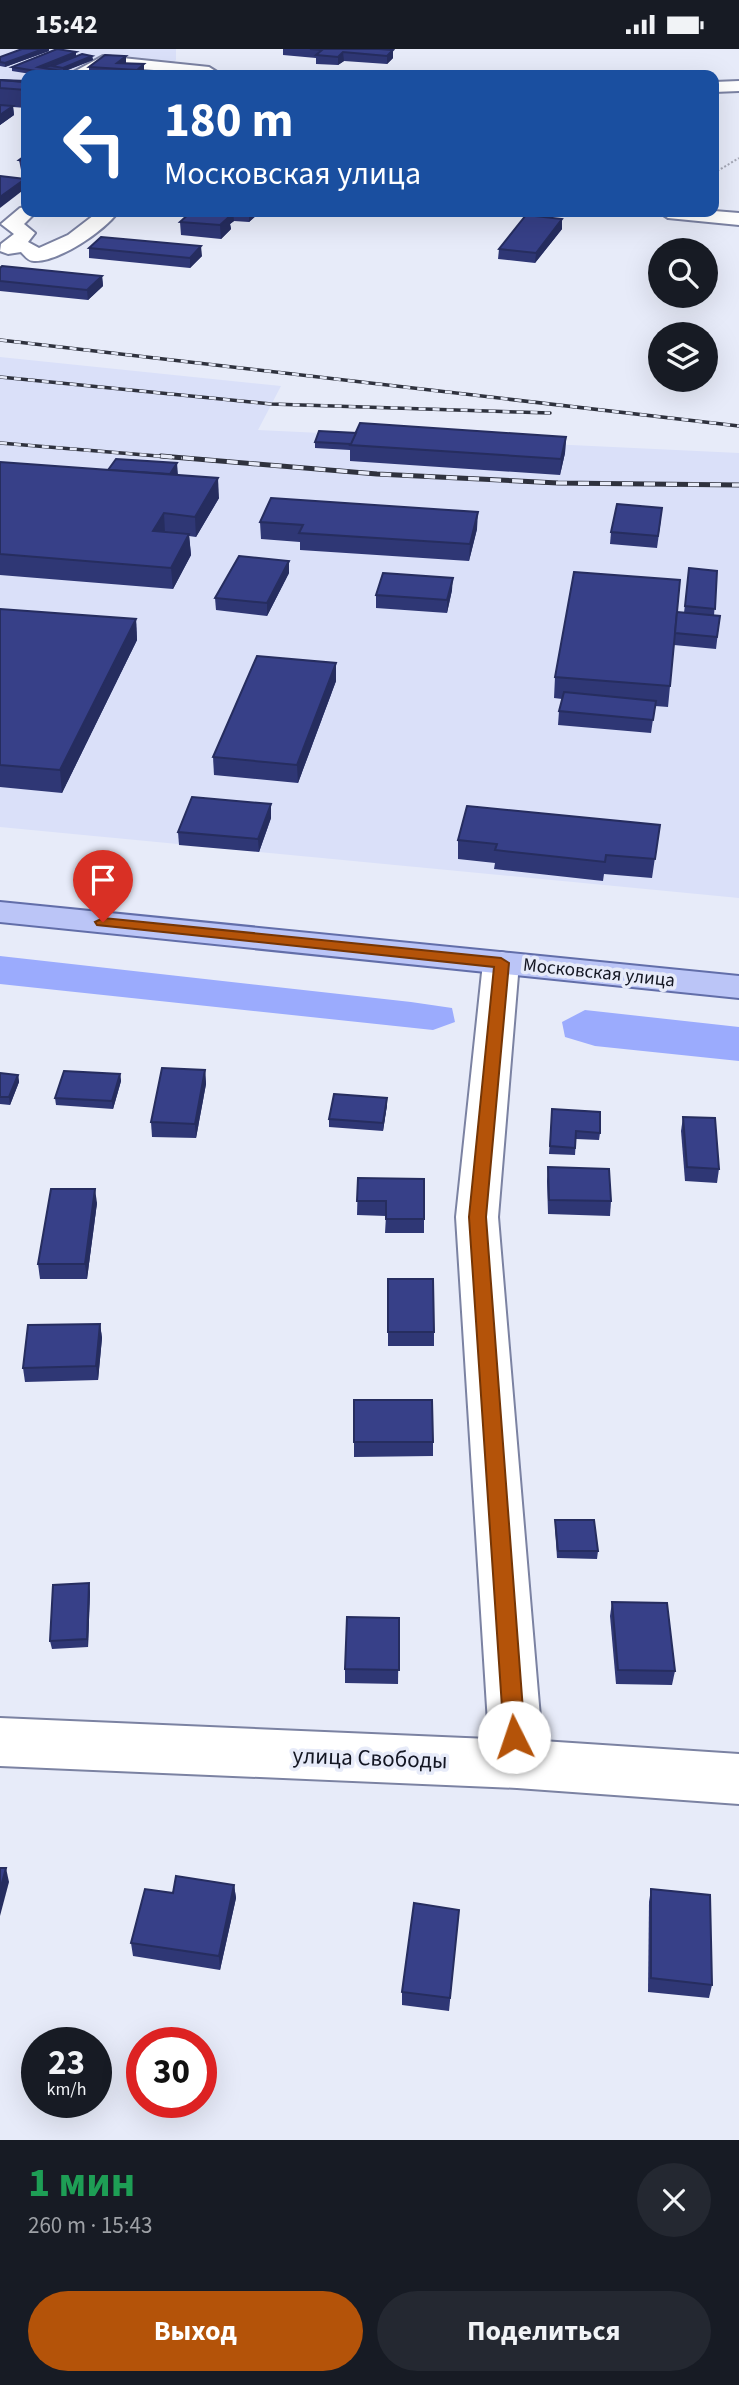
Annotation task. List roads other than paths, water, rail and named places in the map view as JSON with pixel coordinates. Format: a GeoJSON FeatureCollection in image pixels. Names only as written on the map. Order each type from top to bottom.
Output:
{"type":"FeatureCollection","features":[{"type":"Feature","properties":{"kind":"main road","name":"Московская улица"},"geometry":{"type":"LineString","coordinates":[[0,912],[739,987]]}},
{"type":"Feature","properties":{"kind":"street"},"geometry":{"type":"LineString","coordinates":[[86,70],[103,61],[190,70]]}},
{"type":"Feature","properties":{"kind":"street"},"geometry":{"type":"LineString","coordinates":[[719,87],[739,86]]}},
{"type":"Feature","properties":{"kind":"street"},"geometry":{"type":"LineString","coordinates":[[7,249],[26,233],[12,224],[21,217]]}},
{"type":"Feature","properties":{"kind":"street"},"geometry":{"type":"LineString","coordinates":[[7,249],[28,248],[35,255],[46,254],[62,248],[102,217]]}},
{"type":"Feature","properties":{"kind":"street"},"geometry":{"type":"LineString","coordinates":[[719,217],[739,219]]}},
{"type":"Feature","properties":{"kind":"street"},"geometry":{"type":"LineString","coordinates":[[501,963],[477,1217],[517,1764]]}},
{"type":"Feature","properties":{"kind":"street","name":"улица Свободы"},"geometry":{"type":"LineString","coordinates":[[0,1742],[517,1764],[739,1779]]}},
{"type":"Feature","properties":{"kind":"railway"},"geometry":{"type":"LineString","coordinates":[[0,340],[739,426]]}},
{"type":"Feature","properties":{"kind":"railway"},"geometry":{"type":"LineString","coordinates":[[0,377],[271,404],[550,413]]}},
{"type":"Feature","properties":{"kind":"railway"},"geometry":{"type":"LineString","coordinates":[[0,443],[182,458]]}},
{"type":"Feature","properties":{"kind":"railway"},"geometry":{"type":"LineString","coordinates":[[161,456],[377,474],[558,483],[739,485]]}}]}
